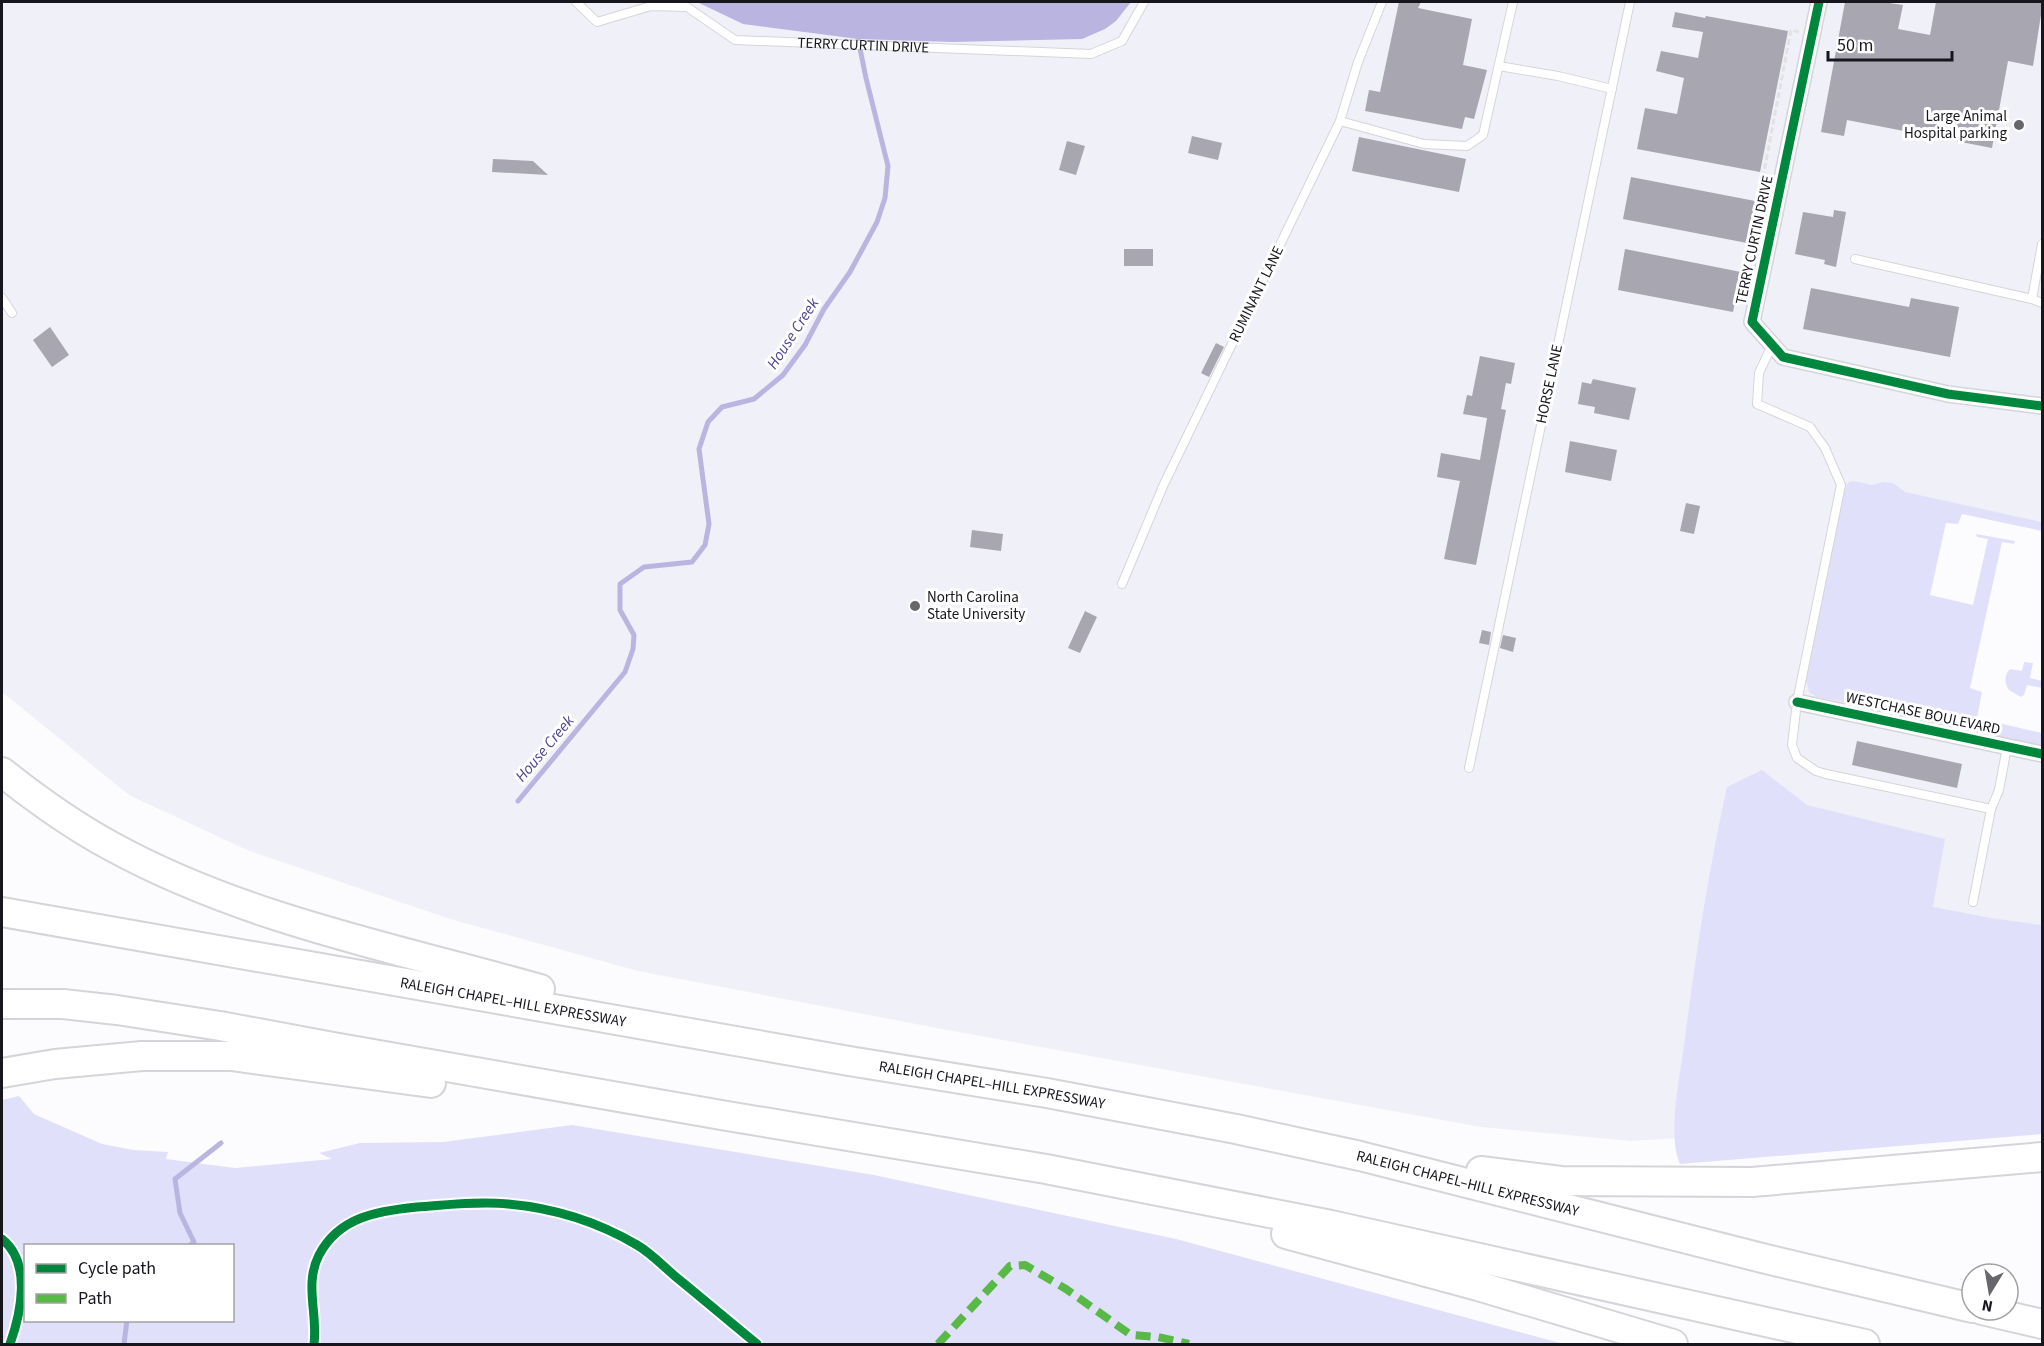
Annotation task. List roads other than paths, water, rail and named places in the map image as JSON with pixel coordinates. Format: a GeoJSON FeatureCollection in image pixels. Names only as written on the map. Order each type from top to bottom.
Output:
{"type":"FeatureCollection","features":[{"type":"Feature","properties":{"kind":"highway"},"geometry":{"type":"LineString","coordinates":[[2,772],[66,819],[110,846],[209,892],[299,924],[470,969],[678,1029]]}},
{"type":"Feature","properties":{"kind":"highway","name":"RALEIGH CHAPEL–HILL EXPRESSWAY"},"geometry":{"type":"LineString","coordinates":[[2,914],[66,923],[1047,1093],[1236,1129],[1360,1156],[1766,1259],[1960,1305]]}},
{"type":"Feature","properties":{"kind":"highway"},"geometry":{"type":"LineString","coordinates":[[2,1004],[63,1004],[186,1020],[727,1116],[1046,1169],[1331,1225],[1864,1344]]}},
{"type":"Feature","properties":{"kind":"highway"},"geometry":{"type":"LineString","coordinates":[[2,1073],[55,1064],[142,1056],[231,1056],[527,1096],[727,1116]]}},
{"type":"Feature","properties":{"kind":"highway"},"geometry":{"type":"LineString","coordinates":[[1360,1156],[1561,1181],[1740,1182],[2043,1157]]}},
{"type":"Feature","properties":{"kind":"highway"},"geometry":{"type":"LineString","coordinates":[[1046,1169],[1478,1286],[1673,1344]]}},
{"type":"Feature","properties":{"kind":"highway"},"geometry":{"type":"LineString","coordinates":[[2020,1319],[2043,1324]]}},
{"type":"Feature","properties":{"kind":"street","name":"TERRY CURTIN DRIVE"},"geometry":{"type":"LineString","coordinates":[[1819,2],[1752,322],[1783,357],[1948,394],[2043,406]]}},
{"type":"Feature","properties":{"kind":"street","name":"WESTCHASE BOULEVARD"},"geometry":{"type":"LineString","coordinates":[[1797,702],[2043,754]]}},
{"type":"Feature","properties":{"kind":"lane","name":"TERRY CURTIN DRIVE"},"geometry":{"type":"LineString","coordinates":[[576,2],[597,22],[651,6],[687,7],[735,40],[1091,54],[1122,41],[1144,2]]}},
{"type":"Feature","properties":{"kind":"lane","name":"RUMINANT LANE"},"geometry":{"type":"LineString","coordinates":[[1122,584],[1164,484],[1340,121],[1358,62],[1382,2]]}},
{"type":"Feature","properties":{"kind":"lane"},"geometry":{"type":"LineString","coordinates":[[1340,121],[1424,144],[1467,146],[1483,135],[1513,2]]}},
{"type":"Feature","properties":{"kind":"lane","name":"HORSE LANE"},"geometry":{"type":"LineString","coordinates":[[1469,768],[1630,2]]}},
{"type":"Feature","properties":{"kind":"lane"},"geometry":{"type":"LineString","coordinates":[[1498,66],[1557,76],[1612,89]]}},
{"type":"Feature","properties":{"kind":"lane"},"geometry":{"type":"LineString","coordinates":[[2032,299],[2043,244]]}},
{"type":"Feature","properties":{"kind":"lane"},"geometry":{"type":"LineString","coordinates":[[1855,259],[2043,303]]}},
{"type":"Feature","properties":{"kind":"lane"},"geometry":{"type":"LineString","coordinates":[[2,298],[12,314]]}},
{"type":"Feature","properties":{"kind":"lane"},"geometry":{"type":"LineString","coordinates":[[1772,345],[1759,373],[1757,404],[1810,427],[1825,448],[1841,484],[1797,702],[1792,745],[1797,758],[1816,771],[1991,809]]}},
{"type":"Feature","properties":{"kind":"lane"},"geometry":{"type":"LineString","coordinates":[[1973,903],[1991,809],[1999,790],[2007,747]]}},
{"type":"Feature","properties":{"kind":"waterway","name":"House Creek"},"geometry":{"type":"LineString","coordinates":[[518,801],[625,672],[633,649],[634,635],[620,610],[620,584],[644,567],[692,562],[705,545],[709,524],[699,449],[708,422],[722,407],[754,399],[783,375],[805,345],[824,309],[850,272],[877,222],[885,198],[888,166],[858,39]]}},
{"type":"Feature","properties":{"kind":"waterway","name":"House Creek"},"geometry":{"type":"LineString","coordinates":[[192,1244],[194,1242],[180,1213],[175,1179],[221,1143]]}},
{"type":"Feature","properties":{"kind":"waterway","name":"House Creek"},"geometry":{"type":"LineString","coordinates":[[124,1344],[127,1322]]}},
{"type":"Feature","properties":{"kind":"place","name":"Large Animal Hospital parking"},"geometry":{"type":"Point","coordinates":[2019,125]}},
{"type":"Feature","properties":{"kind":"place","name":"North Carolina State University"},"geometry":{"type":"Point","coordinates":[915,606]}}]}
